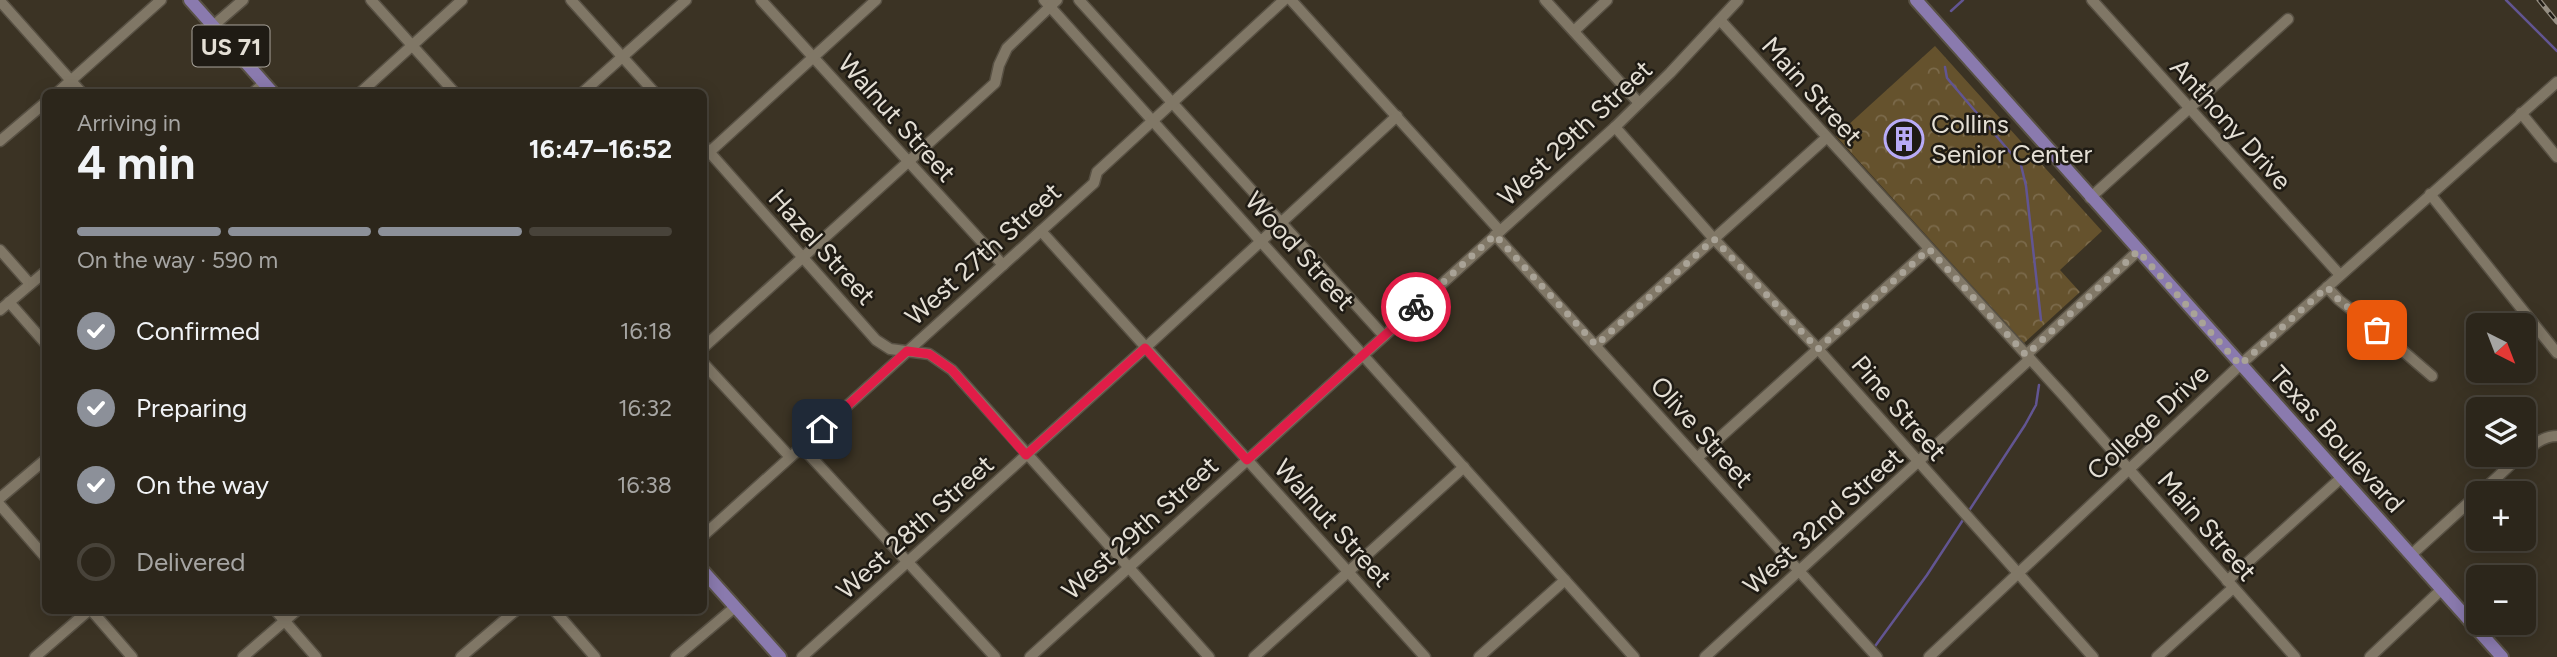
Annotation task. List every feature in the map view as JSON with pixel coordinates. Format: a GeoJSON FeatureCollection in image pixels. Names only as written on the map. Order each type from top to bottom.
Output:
{"type":"FeatureCollection","features":[{"type":"Feature","properties":{"kind":"main road","name":"US 71"},"geometry":{"type":"LineString","coordinates":[[190,0],[269,88]]}},
{"type":"Feature","properties":{"kind":"main road","name":"Texas Boulevard"},"geometry":{"type":"LineString","coordinates":[[1916,0],[2502,657]]}},
{"type":"Feature","properties":{"kind":"main road"},"geometry":{"type":"LineString","coordinates":[[707,575],[780,657]]}},
{"type":"Feature","properties":{"kind":"street"},"geometry":{"type":"LineString","coordinates":[[61,89],[161,0]]}},
{"type":"Feature","properties":{"kind":"street"},"geometry":{"type":"LineString","coordinates":[[213,26],[243,0]]}},
{"type":"Feature","properties":{"kind":"street"},"geometry":{"type":"LineString","coordinates":[[371,0],[451,89]]}},
{"type":"Feature","properties":{"kind":"street"},"geometry":{"type":"LineString","coordinates":[[364,89],[462,0]]}},
{"type":"Feature","properties":{"kind":"street"},"geometry":{"type":"LineString","coordinates":[[571,0],[651,89]]}},
{"type":"Feature","properties":{"kind":"street"},"geometry":{"type":"LineString","coordinates":[[586,89],[686,0]]}},
{"type":"Feature","properties":{"kind":"street","name":"Walnut Street"},"geometry":{"type":"LineString","coordinates":[[761,0],[1003,265]]}},
{"type":"Feature","properties":{"kind":"street"},"geometry":{"type":"LineString","coordinates":[[707,149],[876,0]]}},
{"type":"Feature","properties":{"kind":"street","name":"Wood Street"},"geometry":{"type":"LineString","coordinates":[[1079,0],[1384,336]]}},
{"type":"Feature","properties":{"kind":"street","name":"West 27th Street"},"geometry":{"type":"LineString","coordinates":[[707,531],[1094,183],[1097,172],[1284,0]]}},
{"type":"Feature","properties":{"kind":"street","name":"Olive Street"},"geometry":{"type":"LineString","coordinates":[[1292,0],[1596,345],[1877,657]]}},
{"type":"Feature","properties":{"kind":"street"},"geometry":{"type":"LineString","coordinates":[[1545,0],[1639,103]]}},
{"type":"Feature","properties":{"kind":"street"},"geometry":{"type":"LineString","coordinates":[[1574,32],[1607,0]]}},
{"type":"Feature","properties":{"kind":"street","name":"West 29th Street"},"geometry":{"type":"LineString","coordinates":[[1030,657],[1615,127],[1738,0]]}},
{"type":"Feature","properties":{"kind":"street","name":"Anthony Drive"},"geometry":{"type":"LineString","coordinates":[[2092,0],[2340,275]]}},
{"type":"Feature","properties":{"kind":"street"},"geometry":{"type":"LineString","coordinates":[[0,1],[79,89]]}},
{"type":"Feature","properties":{"kind":"street"},"geometry":{"type":"LineString","coordinates":[[707,344],[995,83],[1007,48],[1050,2]]}},
{"type":"Feature","properties":{"kind":"street","name":"Wood Street"},"geometry":{"type":"LineString","coordinates":[[1050,2],[1634,657]]}},
{"type":"Feature","properties":{"kind":"street"},"geometry":{"type":"LineString","coordinates":[[2090,198],[2288,19]]}},
{"type":"Feature","properties":{"kind":"street","name":"Main Street"},"geometry":{"type":"LineString","coordinates":[[1720,20],[2028,357],[2295,657]]}},
{"type":"Feature","properties":{"kind":"street","name":"College Drive"},"geometry":{"type":"LineString","coordinates":[[1929,657],[2240,365],[2557,82]]}},
{"type":"Feature","properties":{"kind":"street"},"geometry":{"type":"LineString","coordinates":[[0,141],[42,105]]}},
{"type":"Feature","properties":{"kind":"street"},"geometry":{"type":"LineString","coordinates":[[2521,113],[2557,157]]}},
{"type":"Feature","properties":{"kind":"street","name":"West 28th Street"},"geometry":{"type":"LineString","coordinates":[[802,657],[1145,348],[1397,116]]}},
{"type":"Feature","properties":{"kind":"street","name":"Pine Street"},"geometry":{"type":"LineString","coordinates":[[1615,127],[2093,657]]}},
{"type":"Feature","properties":{"kind":"street"},"geometry":{"type":"LineString","coordinates":[[1596,345],[1826,138]]}},
{"type":"Feature","properties":{"kind":"street","name":"Hazel Street"},"geometry":{"type":"LineString","coordinates":[[707,153],[876,340],[890,349],[929,354],[952,370],[1209,657]]}},
{"type":"Feature","properties":{"kind":"street"},"geometry":{"type":"LineString","coordinates":[[2430,194],[2557,353]]}},
{"type":"Feature","properties":{"kind":"street","name":"Walnut Street"},"geometry":{"type":"LineString","coordinates":[[1041,231],[1425,657]]}},
{"type":"Feature","properties":{"kind":"street"},"geometry":{"type":"LineString","coordinates":[[1697,458],[1929,249]]}},
{"type":"Feature","properties":{"kind":"street"},"geometry":{"type":"LineString","coordinates":[[0,250],[30,284]]}},
{"type":"Feature","properties":{"kind":"street","name":"West 32nd Street"},"geometry":{"type":"LineString","coordinates":[[1705,657],[1918,462],[2138,251]]}},
{"type":"Feature","properties":{"kind":"street"},"geometry":{"type":"LineString","coordinates":[[0,310],[42,274]]}},
{"type":"Feature","properties":{"kind":"street"},"geometry":{"type":"LineString","coordinates":[[2327,287],[2339,300],[2432,376]]}},
{"type":"Feature","properties":{"kind":"street"},"geometry":{"type":"LineString","coordinates":[[9,302],[42,339]]}},
{"type":"Feature","properties":{"kind":"street"},"geometry":{"type":"LineString","coordinates":[[707,367],[790,457]]}},
{"type":"Feature","properties":{"kind":"street"},"geometry":{"type":"LineString","coordinates":[[2536,443],[2553,435],[2557,436]]}},
{"type":"Feature","properties":{"kind":"street"},"geometry":{"type":"LineString","coordinates":[[802,447],[995,657]]}},
{"type":"Feature","properties":{"kind":"street"},"geometry":{"type":"LineString","coordinates":[[42,463],[0,504],[42,553]]}},
{"type":"Feature","properties":{"kind":"street"},"geometry":{"type":"LineString","coordinates":[[1254,657],[1465,467]]}},
{"type":"Feature","properties":{"kind":"street"},"geometry":{"type":"LineString","coordinates":[[2492,481],[2508,467]]}},
{"type":"Feature","properties":{"kind":"street"},"geometry":{"type":"LineString","coordinates":[[2157,657],[2341,478]]}},
{"type":"Feature","properties":{"kind":"street"},"geometry":{"type":"LineString","coordinates":[[2411,555],[2466,505]]}},
{"type":"Feature","properties":{"kind":"street"},"geometry":{"type":"LineString","coordinates":[[1479,657],[1565,580]]}},
{"type":"Feature","properties":{"kind":"street"},"geometry":{"type":"LineString","coordinates":[[2370,657],[2441,590]]}},
{"type":"Feature","properties":{"kind":"street"},"geometry":{"type":"LineString","coordinates":[[676,657],[735,607]]}},
{"type":"Feature","properties":{"kind":"street"},"geometry":{"type":"LineString","coordinates":[[35,657],[86,614]]}},
{"type":"Feature","properties":{"kind":"street"},"geometry":{"type":"LineString","coordinates":[[93,614],[132,657]]}},
{"type":"Feature","properties":{"kind":"street"},"geometry":{"type":"LineString","coordinates":[[279,614],[316,657]]}},
{"type":"Feature","properties":{"kind":"street"},"geometry":{"type":"LineString","coordinates":[[243,657],[293,614]]}},
{"type":"Feature","properties":{"kind":"street"},"geometry":{"type":"LineString","coordinates":[[461,657],[511,614]]}},
{"type":"Feature","properties":{"kind":"street"},"geometry":{"type":"LineString","coordinates":[[558,614],[595,657]]}},
{"type":"Feature","properties":{"kind":"green space"},"geometry":{"type":"Polygon","coordinates":[[[1935,46],[2102,231],[2060,270],[2080,292],[2024,343],[1836,136],[1935,46]]]}},
{"type":"Feature","properties":{"kind":"waterway"},"geometry":{"type":"LineString","coordinates":[[1951,11],[1963,0]]}},
{"type":"Feature","properties":{"kind":"waterway"},"geometry":{"type":"LineString","coordinates":[[2506,0],[2557,51]]}},
{"type":"Feature","properties":{"kind":"waterway"},"geometry":{"type":"LineString","coordinates":[[1945,67],[1947,78],[2021,165],[2026,186],[2041,320]]}},
{"type":"Feature","properties":{"kind":"waterway"},"geometry":{"type":"LineString","coordinates":[[1873,649],[1927,575],[2025,425],[2036,405],[2039,385]]}},
{"type":"Feature","properties":{"kind":"railway"},"geometry":{"type":"LineString","coordinates":[[2539,0],[2557,22]]}},
{"type":"Feature","properties":{"kind":"way so far"},"geometry":{"type":"LineString","coordinates":[[1416,307],[1495,235],[1596,345],[1714,239],[1818,349],[1929,249],[2026,355],[2138,251],[2240,365],[2327,287],[2377,330]]}},
{"type":"Feature","properties":{"kind":"place","name":"Collins Senior Center"},"geometry":{"type":"Point","coordinates":[1904,139]}},
{"type":"Feature","properties":{"kind":"route"},"geometry":{"type":"LineString","coordinates":[[822,429],[907,351],[929,354],[952,370],[1026,455],[1145,348],[1247,460],[1416,307]]}}]}
